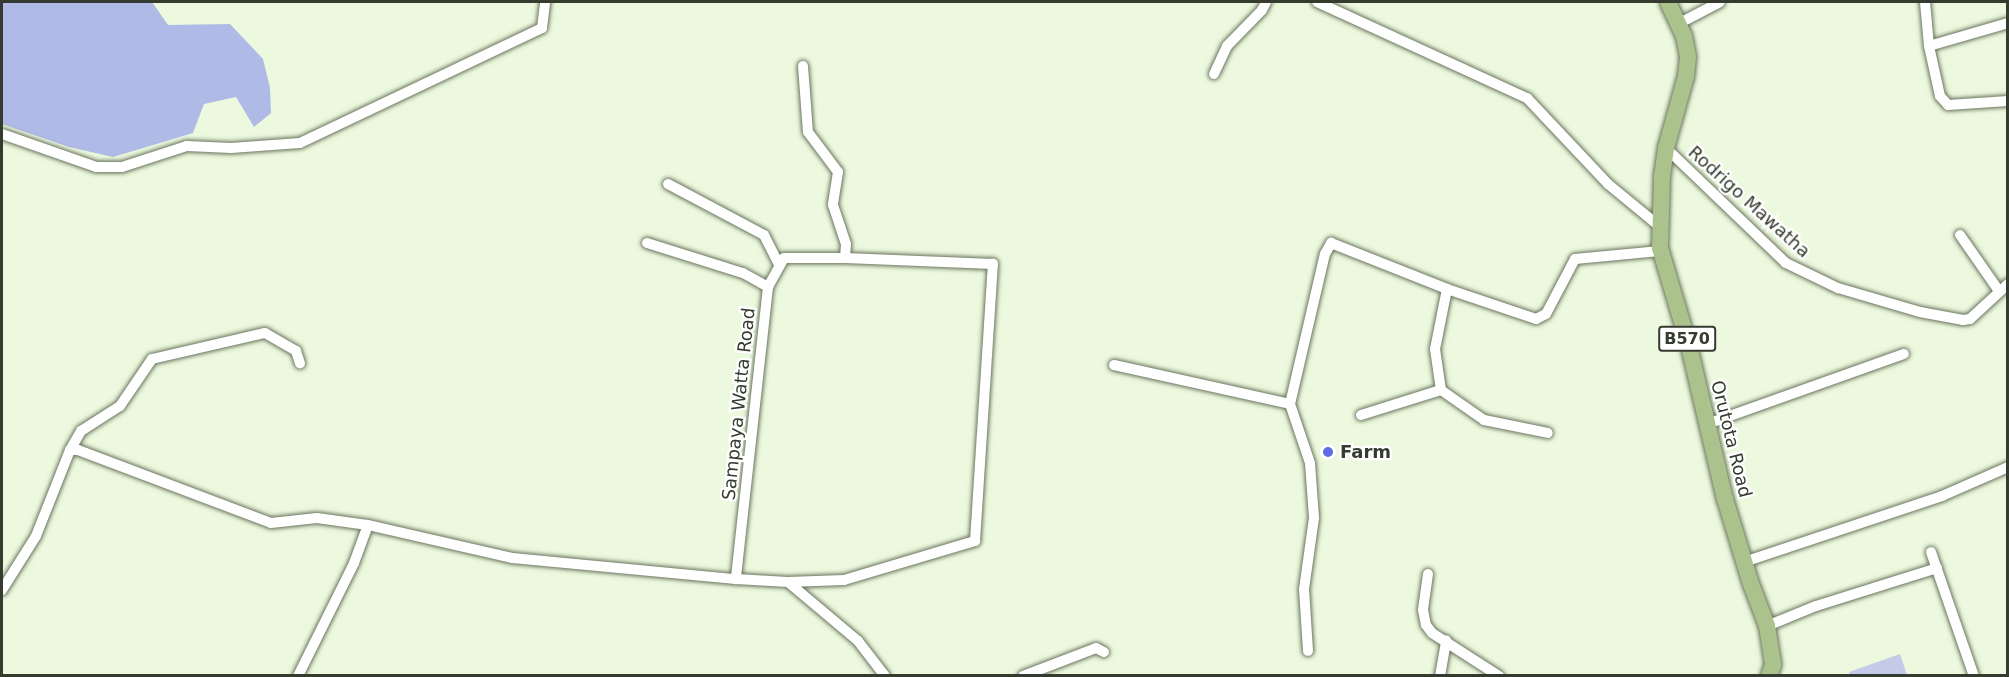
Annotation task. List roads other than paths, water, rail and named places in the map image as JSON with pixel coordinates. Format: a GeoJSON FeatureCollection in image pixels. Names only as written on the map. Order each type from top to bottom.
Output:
{"type":"FeatureCollection","features":[{"type":"Feature","properties":{"kind":"main road","name":"Orutota Road"},"geometry":{"type":"LineString","coordinates":[[1668,2],[1678,24],[1688,57],[1686,76],[1666,148],[1659,226],[1660,251],[1689,346],[1707,424],[1744,562],[1767,626],[1773,665],[1769,675]]}},
{"type":"Feature","properties":{"kind":"street"},"geometry":{"type":"LineString","coordinates":[[2,134],[96,167],[122,167],[187,146],[231,148],[300,143],[542,28],[544,2]]}},
{"type":"Feature","properties":{"kind":"street"},"geometry":{"type":"LineString","coordinates":[[1214,74],[1227,46],[1262,10],[1266,2]]}},
{"type":"Feature","properties":{"kind":"street"},"geometry":{"type":"LineString","coordinates":[[1317,2],[1527,98],[1608,183],[1659,226]]}},
{"type":"Feature","properties":{"kind":"street"},"geometry":{"type":"LineString","coordinates":[[1678,24],[1720,2]]}},
{"type":"Feature","properties":{"kind":"street"},"geometry":{"type":"LineString","coordinates":[[1925,2],[1929,46],[1940,96],[1948,105],[2007,101]]}},
{"type":"Feature","properties":{"kind":"street"},"geometry":{"type":"LineString","coordinates":[[1929,46],[2007,22]]}},
{"type":"Feature","properties":{"kind":"street"},"geometry":{"type":"LineString","coordinates":[[803,66],[808,132],[838,172],[833,205],[846,244],[846,258]]}},
{"type":"Feature","properties":{"kind":"street","name":"Rodrigo Mawatha"},"geometry":{"type":"LineString","coordinates":[[1666,148],[1786,263],[1829,284],[1882,302],[1955,320],[1970,319],[2003,287]]}},
{"type":"Feature","properties":{"kind":"street"},"geometry":{"type":"LineString","coordinates":[[70,450],[78,450],[271,523],[317,518],[368,525],[512,558],[736,579],[788,582],[844,580],[975,541],[993,264],[784,258],[779,264],[764,235],[668,184]]}},
{"type":"Feature","properties":{"kind":"street"},"geometry":{"type":"LineString","coordinates":[[1960,235],[2003,287]]}},
{"type":"Feature","properties":{"kind":"street"},"geometry":{"type":"LineString","coordinates":[[647,243],[743,273],[768,287]]}},
{"type":"Feature","properties":{"kind":"street"},"geometry":{"type":"LineString","coordinates":[[1308,651],[1304,589],[1314,518],[1310,462],[1290,404],[1325,254],[1331,243],[1446,289],[1536,319],[1546,314],[1575,259],[1660,251]]}},
{"type":"Feature","properties":{"kind":"street","name":"Sampaya Watta Road"},"geometry":{"type":"LineString","coordinates":[[736,579],[768,287],[779,264]]}},
{"type":"Feature","properties":{"kind":"street"},"geometry":{"type":"LineString","coordinates":[[1446,289],[1435,349],[1441,390],[1484,420],[1548,433]]}},
{"type":"Feature","properties":{"kind":"street"},"geometry":{"type":"LineString","coordinates":[[2,590],[36,536],[70,450],[81,431],[120,406],[152,360],[265,333],[296,351],[300,363]]}},
{"type":"Feature","properties":{"kind":"street"},"geometry":{"type":"LineString","coordinates":[[1707,424],[1904,354]]}},
{"type":"Feature","properties":{"kind":"street"},"geometry":{"type":"LineString","coordinates":[[1114,365],[1290,404]]}},
{"type":"Feature","properties":{"kind":"street"},"geometry":{"type":"LineString","coordinates":[[1361,415],[1441,390]]}},
{"type":"Feature","properties":{"kind":"street"},"geometry":{"type":"LineString","coordinates":[[1744,562],[1942,496],[2007,467]]}},
{"type":"Feature","properties":{"kind":"street"},"geometry":{"type":"LineString","coordinates":[[298,675],[354,563],[368,525]]}},
{"type":"Feature","properties":{"kind":"street"},"geometry":{"type":"LineString","coordinates":[[1931,552],[1974,675]]}},
{"type":"Feature","properties":{"kind":"street"},"geometry":{"type":"LineString","coordinates":[[1767,626],[1816,606],[1937,568]]}},
{"type":"Feature","properties":{"kind":"street"},"geometry":{"type":"LineString","coordinates":[[1428,573],[1423,610],[1426,625],[1432,633],[1499,675]]}},
{"type":"Feature","properties":{"kind":"street"},"geometry":{"type":"LineString","coordinates":[[788,582],[858,641],[885,675]]}},
{"type":"Feature","properties":{"kind":"street"},"geometry":{"type":"LineString","coordinates":[[1440,675],[1446,641]]}},
{"type":"Feature","properties":{"kind":"street"},"geometry":{"type":"LineString","coordinates":[[1023,675],[1096,648],[1104,652]]}},
{"type":"Feature","properties":{"kind":"place","name":"Farm"},"geometry":{"type":"Point","coordinates":[1328,452]}}]}
